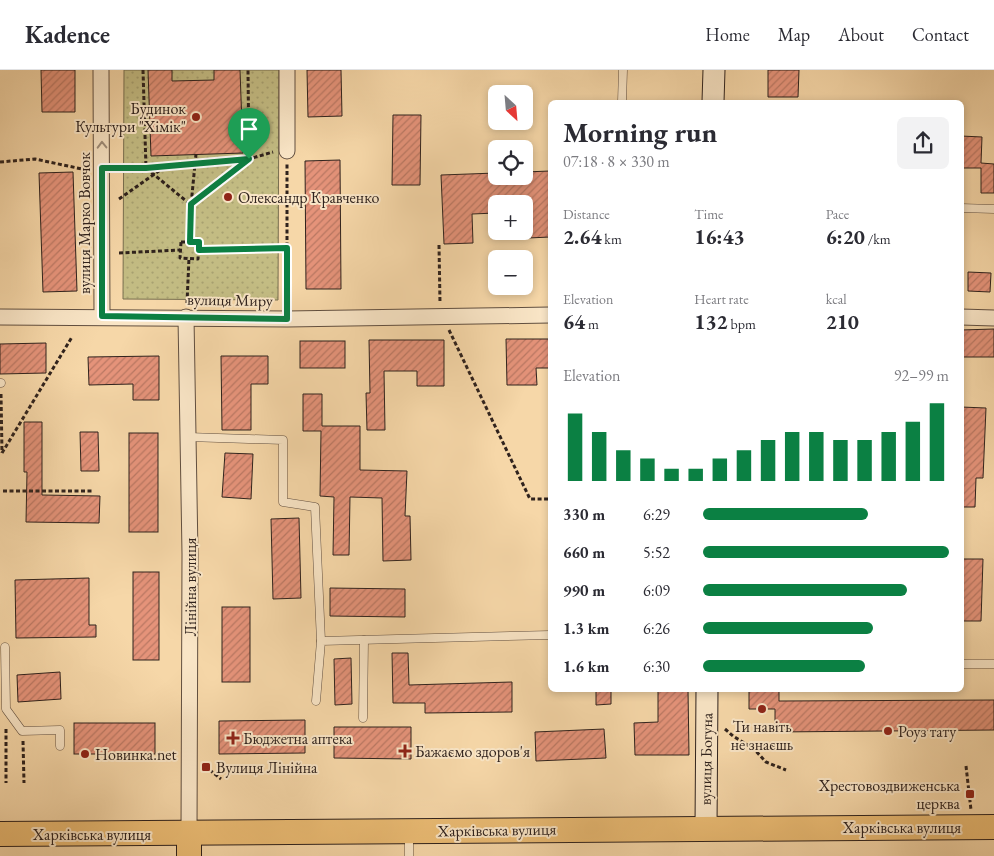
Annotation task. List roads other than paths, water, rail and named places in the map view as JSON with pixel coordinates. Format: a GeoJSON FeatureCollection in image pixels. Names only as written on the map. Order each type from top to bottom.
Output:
{"type":"FeatureCollection","features":[{"type":"Feature","properties":{"kind":"main road"},"geometry":{"type":"LineString","coordinates":[[713,100],[714,70]]}},
{"type":"Feature","properties":{"kind":"main road","name":"вулиця Богуна"},"geometry":{"type":"LineString","coordinates":[[706,828],[707,692]]}},
{"type":"Feature","properties":{"kind":"main road","name":"Харківська вулиця"},"geometry":{"type":"LineString","coordinates":[[0,834],[189,845],[409,831],[983,827]]}},
{"type":"Feature","properties":{"kind":"street","name":"вулиця Марко Вовчок"},"geometry":{"type":"LineString","coordinates":[[102,70],[102,316]]}},
{"type":"Feature","properties":{"kind":"street"},"geometry":{"type":"LineString","coordinates":[[280,151],[287,70]]}},
{"type":"Feature","properties":{"kind":"street","name":"вулиця Миру"},"geometry":{"type":"LineString","coordinates":[[0,317],[102,316],[186,312],[287,319],[548,315]]}},
{"type":"Feature","properties":{"kind":"street","name":"Лінійна вулиця"},"geometry":{"type":"LineString","coordinates":[[186,312],[190,554],[189,845]]}},
{"type":"Feature","properties":{"kind":"street"},"geometry":{"type":"LineString","coordinates":[[964,317],[994,318]]}},
{"type":"Feature","properties":{"kind":"lane"},"geometry":{"type":"LineString","coordinates":[[622,70],[622,100]]}},
{"type":"Feature","properties":{"kind":"lane"},"geometry":{"type":"LineString","coordinates":[[964,208],[994,209]]}},
{"type":"Feature","properties":{"kind":"lane"},"geometry":{"type":"LineString","coordinates":[[188,436],[283,440],[283,502],[315,507],[321,641],[316,701]]}},
{"type":"Feature","properties":{"kind":"lane"},"geometry":{"type":"LineString","coordinates":[[321,641],[548,634]]}},
{"type":"Feature","properties":{"kind":"lane"},"geometry":{"type":"LineString","coordinates":[[363,718],[364,640]]}},
{"type":"Feature","properties":{"kind":"lane"},"geometry":{"type":"LineString","coordinates":[[5,647],[6,709],[22,731],[60,730],[60,746]]}},
{"type":"Feature","properties":{"kind":"lane"},"geometry":{"type":"LineString","coordinates":[[964,664],[994,664]]}},
{"type":"Feature","properties":{"kind":"lane"},"geometry":{"type":"LineString","coordinates":[[409,831],[409,856]]}},
{"type":"Feature","properties":{"kind":"place","name":"Будинок Культури \"Хімік\""},"geometry":{"type":"Point","coordinates":[196,117]}},
{"type":"Feature","properties":{"kind":"place","name":"Олександр Кравченко"},"geometry":{"type":"Point","coordinates":[228,197]}},
{"type":"Feature","properties":{"kind":"place","name":"Ти навіть не знаєшь"},"geometry":{"type":"Point","coordinates":[762,709]}},
{"type":"Feature","properties":{"kind":"place","name":"Роуз тату"},"geometry":{"type":"Point","coordinates":[888,731]}},
{"type":"Feature","properties":{"kind":"place","name":"Бюджетна аптека"},"geometry":{"type":"Point","coordinates":[233,738]}},
{"type":"Feature","properties":{"kind":"place","name":"Бажаємо здоров'я"},"geometry":{"type":"Point","coordinates":[405,751]}},
{"type":"Feature","properties":{"kind":"place","name":"Новинка.net"},"geometry":{"type":"Point","coordinates":[85,754]}},
{"type":"Feature","properties":{"kind":"place","name":"Вулиця Лінійна"},"geometry":{"type":"Point","coordinates":[206,767]}},
{"type":"Feature","properties":{"kind":"place","name":"Хрестовоздвиженська церква"},"geometry":{"type":"Point","coordinates":[970,794]}}]}
